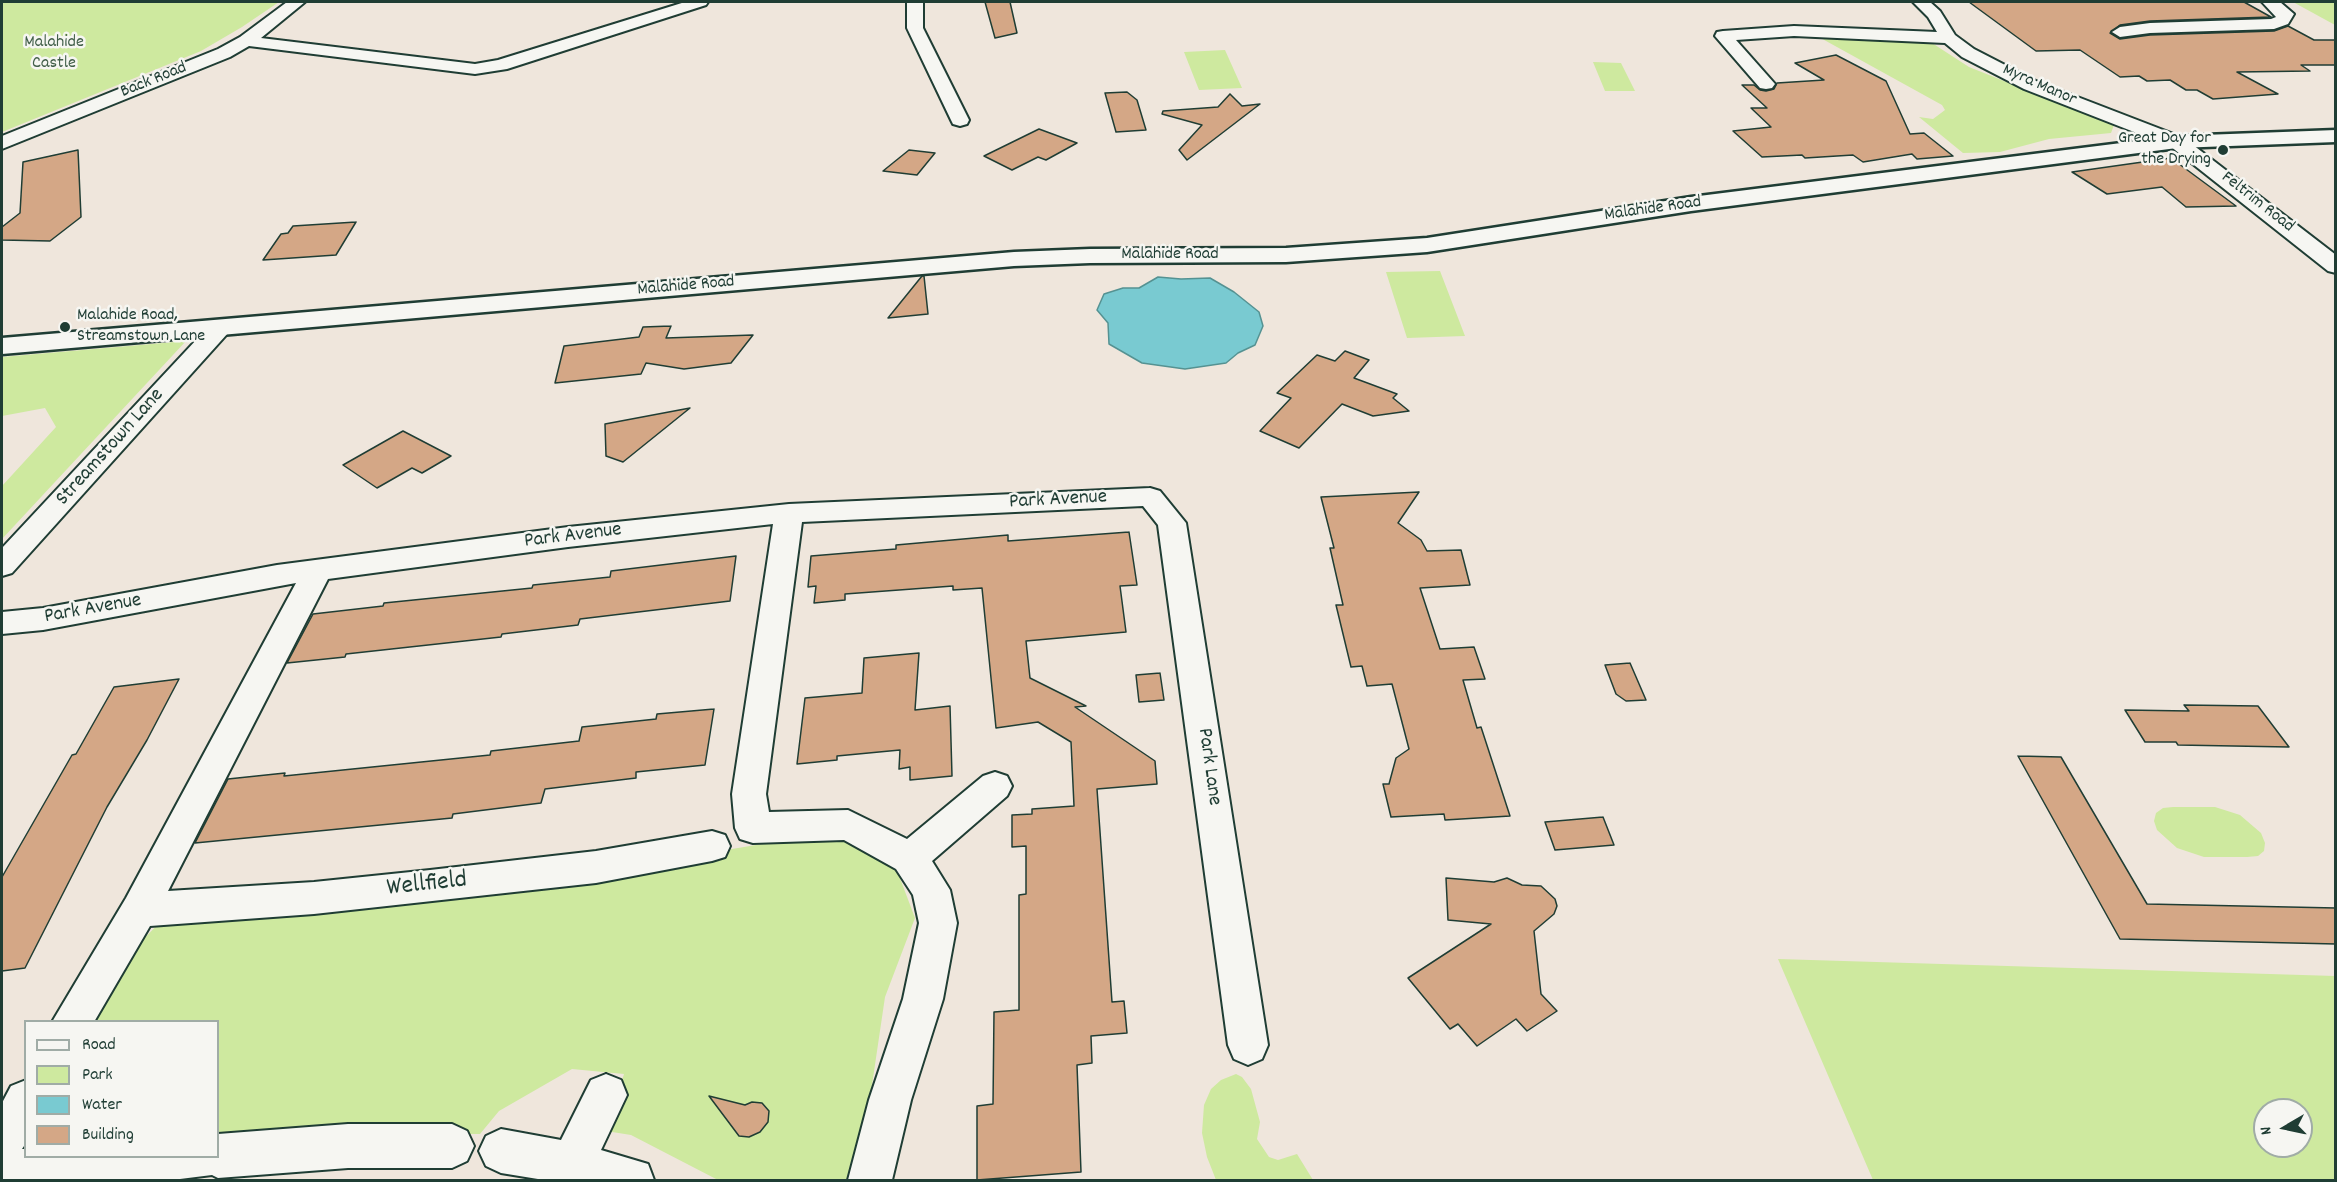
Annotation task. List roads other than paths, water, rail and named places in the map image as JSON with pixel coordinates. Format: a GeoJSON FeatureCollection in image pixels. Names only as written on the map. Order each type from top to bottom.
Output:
{"type":"FeatureCollection","features":[{"type":"Feature","properties":{"kind":"main road","name":"Malahide Road"},"geometry":{"type":"LineString","coordinates":[[2,346],[1014,259],[1090,256],[1286,255],[1372,250],[1427,245],[1691,204],[2177,142],[2336,136]]}},
{"type":"Feature","properties":{"kind":"street","name":"Back Road"},"geometry":{"type":"LineString","coordinates":[[2,143],[197,64],[246,40],[297,2]]}},
{"type":"Feature","properties":{"kind":"street"},"geometry":{"type":"LineString","coordinates":[[246,40],[475,69],[501,65],[700,2]]}},
{"type":"Feature","properties":{"kind":"street"},"geometry":{"type":"LineString","coordinates":[[915,2],[915,28],[960,120]]}},
{"type":"Feature","properties":{"kind":"street","name":"Myra Manor"},"geometry":{"type":"LineString","coordinates":[[1922,2],[1934,14],[1948,38],[1968,53],[2030,85],[2177,142]]}},
{"type":"Feature","properties":{"kind":"street"},"geometry":{"type":"LineString","coordinates":[[2120,32],[2150,28],[2274,24],[2282,20],[2286,14],[2270,2]]}},
{"type":"Feature","properties":{"kind":"street"},"geometry":{"type":"LineString","coordinates":[[1766,84],[1723,36],[1794,31],[1948,38]]}},
{"type":"Feature","properties":{"kind":"street","name":"Feltrim Road"},"geometry":{"type":"LineString","coordinates":[[2177,142],[2336,266]]}},
{"type":"Feature","properties":{"kind":"street","name":"Streamstown Lane"},"geometry":{"type":"LineString","coordinates":[[2,567],[220,328]]}},
{"type":"Feature","properties":{"kind":"street","name":"Park Avenue"},"geometry":{"type":"LineString","coordinates":[[2,623],[43,620],[277,575],[568,537],[789,513],[1150,497]]}},
{"type":"Feature","properties":{"kind":"street","name":"Park Lane"},"geometry":{"type":"LineString","coordinates":[[1150,497],[1172,523],[1248,1045]]}},
{"type":"Feature","properties":{"kind":"street"},"geometry":{"type":"LineString","coordinates":[[789,513],[749,794],[753,828],[848,825],[909,858],[931,890],[938,923],[923,999],[890,1100],[870,1180]]}},
{"type":"Feature","properties":{"kind":"street"},"geometry":{"type":"LineString","coordinates":[[73,1020],[139,910],[318,570]]}},
{"type":"Feature","properties":{"kind":"street"},"geometry":{"type":"LineString","coordinates":[[909,858],[995,786]]}},
{"type":"Feature","properties":{"kind":"street","name":"Wellfield"},"geometry":{"type":"LineString","coordinates":[[139,910],[314,898],[430,886],[596,867],[712,846]]}},
{"type":"Feature","properties":{"kind":"street"},"geometry":{"type":"LineString","coordinates":[[572,1164],[606,1095]]}},
{"type":"Feature","properties":{"kind":"street"},"geometry":{"type":"LineString","coordinates":[[2,1143],[24,1104]]}},
{"type":"Feature","properties":{"kind":"street"},"geometry":{"type":"LineString","coordinates":[[219,1156],[348,1146],[452,1146]]}},
{"type":"Feature","properties":{"kind":"street"},"geometry":{"type":"LineString","coordinates":[[501,1151],[572,1164],[632,1180]]}},
{"type":"Feature","properties":{"kind":"street"},"geometry":{"type":"LineString","coordinates":[[2,1173],[181,1158]]}},
{"type":"Feature","properties":{"kind":"water"},"geometry":{"type":"Polygon","coordinates":[[[1158,277],[1210,278],[1234,292],[1259,312],[1263,326],[1255,345],[1238,353],[1226,363],[1185,369],[1142,363],[1109,344],[1108,323],[1097,310],[1104,294],[1123,288],[1139,288],[1158,277]]]}},
{"type":"Feature","properties":{"kind":"place","name":"Great Day for the Drying"},"geometry":{"type":"Point","coordinates":[2223,150]}},
{"type":"Feature","properties":{"kind":"place","name":"Malahide Road, Streamstown Lane"},"geometry":{"type":"Point","coordinates":[65,327]}},
{"type":"Feature","properties":{"kind":"park label","name":"Malahide Castle"},"geometry":{"type":"Point","coordinates":[54,54]}}]}
